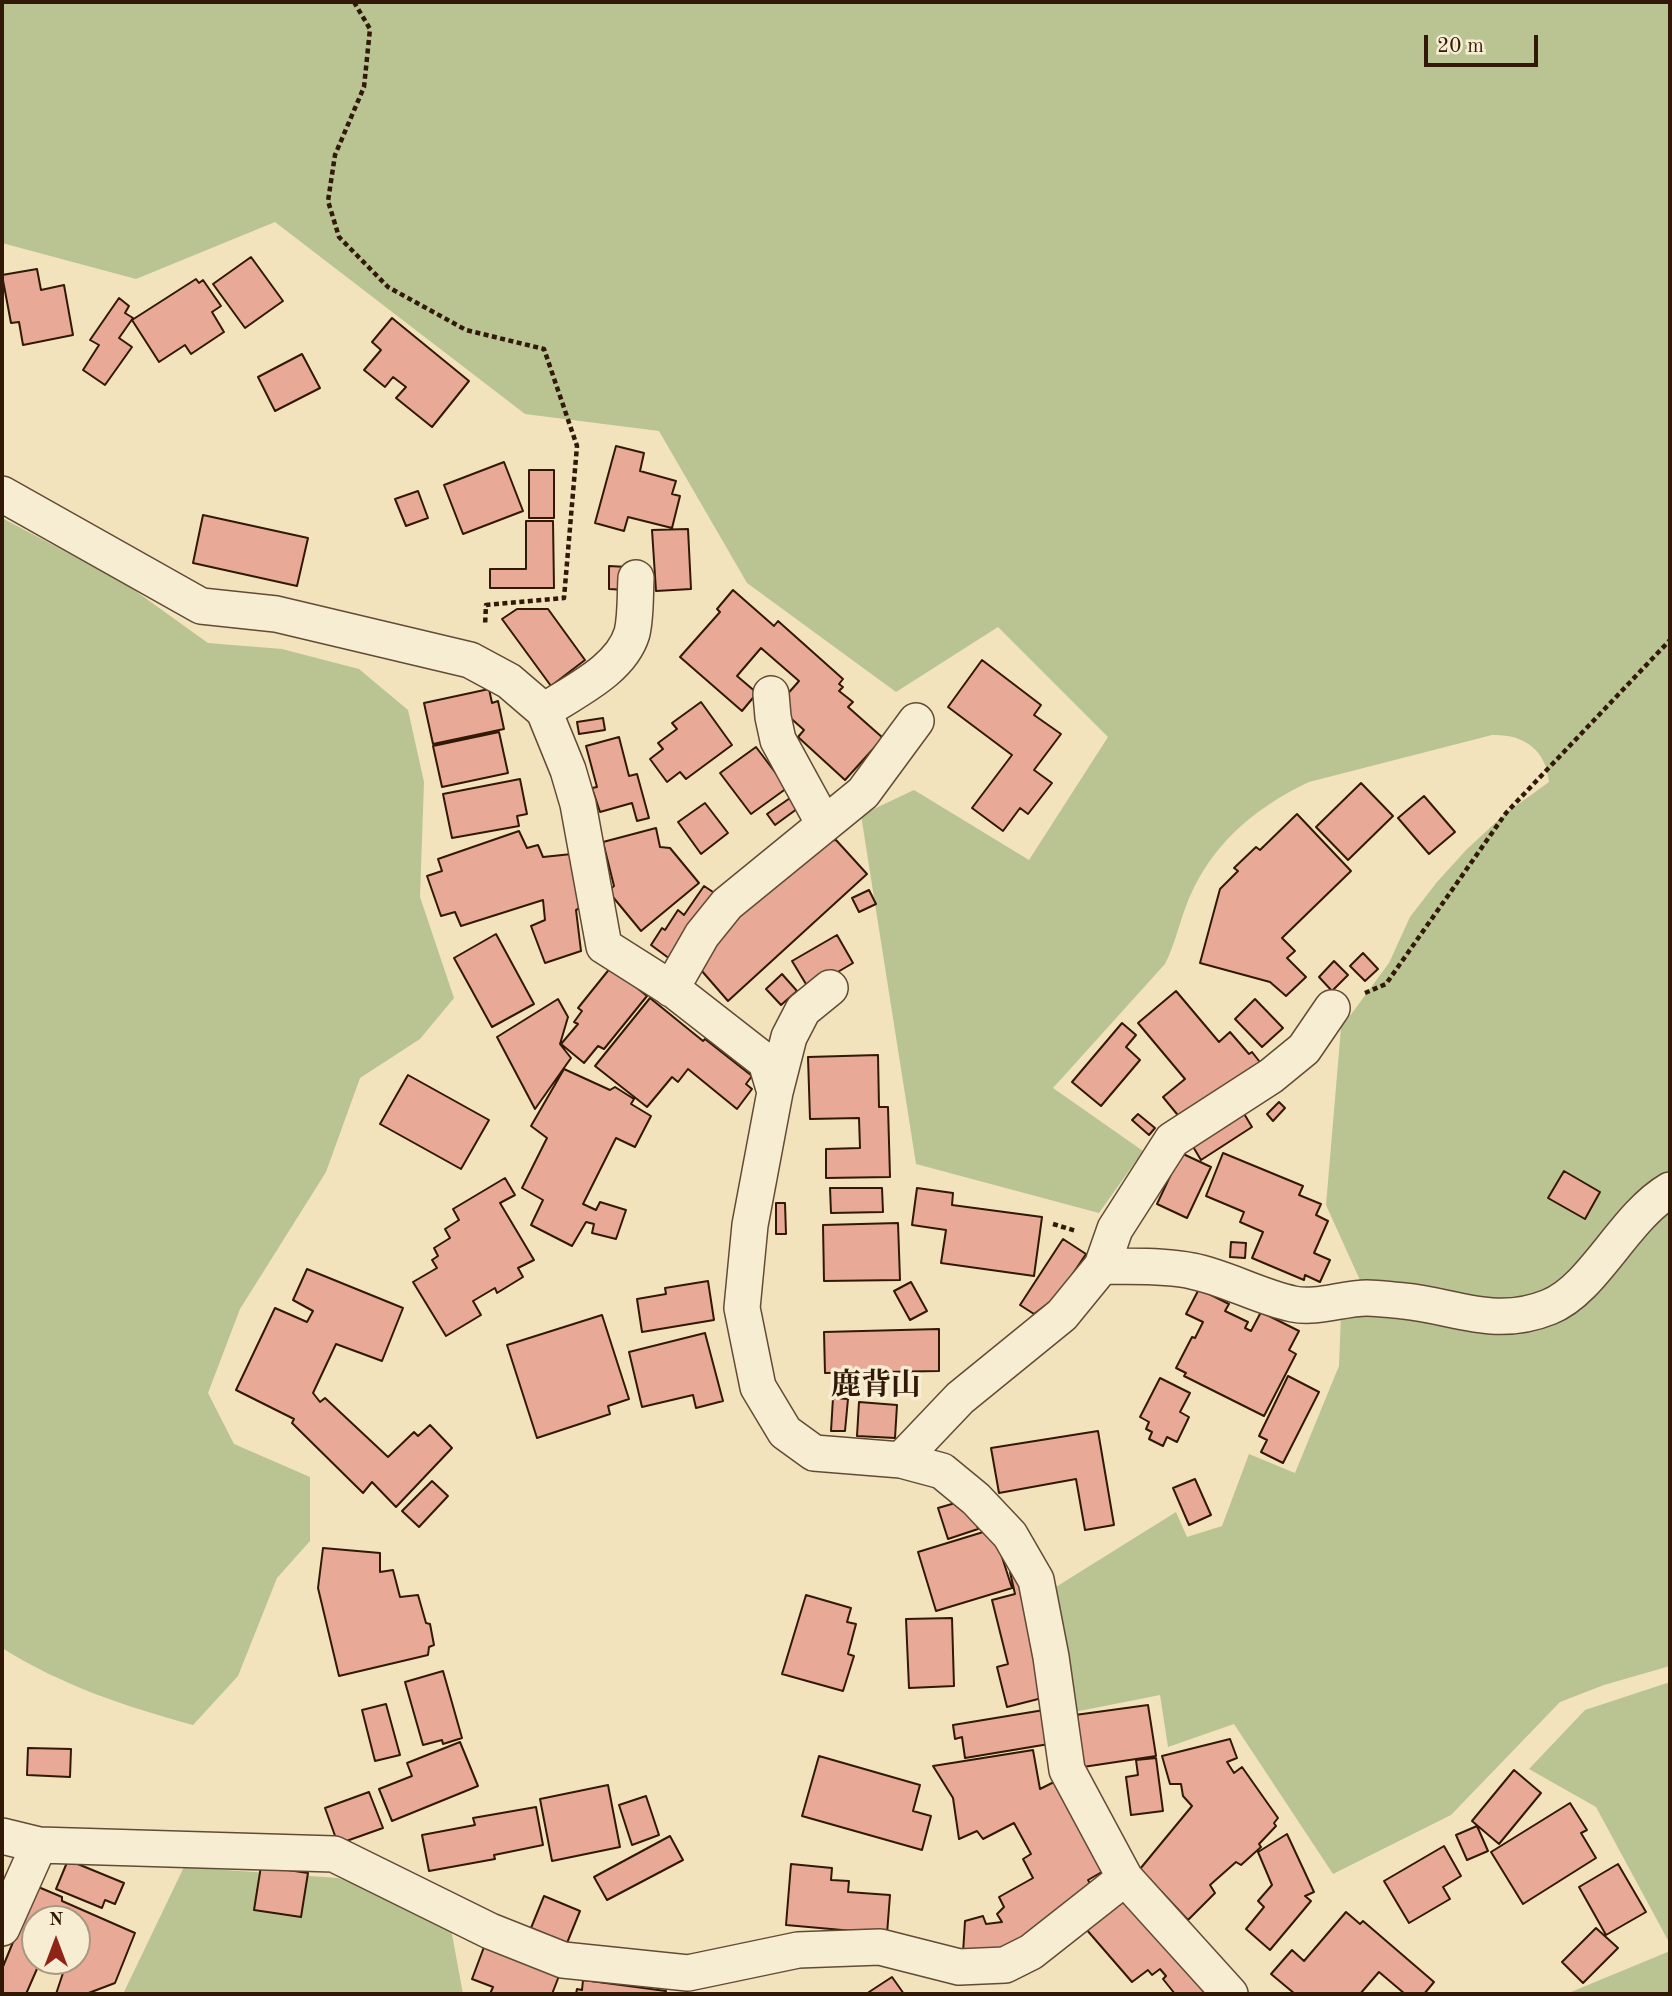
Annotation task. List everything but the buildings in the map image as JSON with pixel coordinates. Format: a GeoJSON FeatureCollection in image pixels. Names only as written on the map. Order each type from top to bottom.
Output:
{"type":"FeatureCollection","features":[{"type":"Feature","properties":{"kind":"street"},"geometry":{"type":"LineString","coordinates":[[2,494],[201,606],[276,614],[470,660],[509,681],[544,711],[568,770],[578,804],[604,946],[671,989],[766,1062],[775,1092]]}},
{"type":"Feature","properties":{"kind":"street"},"geometry":{"type":"LineString","coordinates":[[544,711],[600,674],[624,652],[632,631],[636,578]]}},
{"type":"Feature","properties":{"kind":"street"},"geometry":{"type":"LineString","coordinates":[[771,694],[772,717],[778,740],[824,824]]}},
{"type":"Feature","properties":{"kind":"street"},"geometry":{"type":"LineString","coordinates":[[671,989],[702,935],[727,904],[863,793],[916,721]]}},
{"type":"Feature","properties":{"kind":"street"},"geometry":{"type":"LineString","coordinates":[[830,988],[803,1010],[789,1037],[775,1092],[750,1226],[742,1308],[758,1387],[785,1432],[814,1453],[901,1460],[942,1471],[976,1499],[1010,1535],[1036,1580],[1068,1770],[1125,1878],[1230,1994]]}},
{"type":"Feature","properties":{"kind":"street"},"geometry":{"type":"LineString","coordinates":[[901,1460],[960,1398],[1062,1314],[1102,1266],[1115,1229],[1172,1140],[1279,1070],[1304,1049],[1332,1008]]}},
{"type":"Feature","properties":{"kind":"street"},"geometry":{"type":"LineString","coordinates":[[1102,1266],[1192,1270],[1295,1304],[1342,1303],[1364,1298],[1407,1301],[1468,1314],[1517,1314],[1552,1306],[1578,1287],[1642,1212],[1670,1190]]}},
{"type":"Feature","properties":{"kind":"street"},"geometry":{"type":"LineString","coordinates":[[2,1836],[39,1845],[334,1854],[490,1931],[563,1960],[688,1973],[797,1950],[880,1947],[959,1967],[1006,1965],[1031,1952],[1125,1878]]}},
{"type":"Feature","properties":{"kind":"street"},"geometry":{"type":"LineString","coordinates":[[2,1928],[39,1845]]}},
{"type":"Feature","properties":{"kind":"path"},"geometry":{"type":"LineString","coordinates":[[354,2],[370,29],[364,87],[335,155],[333,167],[328,201],[339,237],[388,287],[421,306],[466,330],[544,349],[577,446],[564,598],[486,605],[484,667]]}},
{"type":"Feature","properties":{"kind":"path"},"geometry":{"type":"LineString","coordinates":[[1332,1008],[1386,984],[1506,813],[1670,640]]}},
{"type":"Feature","properties":{"kind":"green space"},"geometry":{"type":"Polygon","coordinates":[[[2,2],[1670,2],[1670,1182],[1578,1277],[1534,1302],[1364,1289],[1326,1205],[1341,1028],[1389,963],[1410,917],[1437,882],[1467,849],[1506,813],[1549,782],[1547,770],[1538,752],[1523,741],[1503,735],[1492,735],[1309,782],[1269,804],[1219,849],[1194,887],[1165,964],[1053,1088],[1143,1151],[1099,1213],[916,1164],[861,815],[914,790],[1029,860],[1108,737],[998,627],[896,692],[747,583],[659,431],[525,414],[275,222],[136,279],[2,243],[2,2]]]}},
{"type":"Feature","properties":{"kind":"green space"},"geometry":{"type":"Polygon","coordinates":[[[2,518],[123,582],[208,643],[282,649],[359,669],[408,710],[424,782],[420,897],[454,998],[420,1039],[360,1078],[326,1172],[240,1309],[208,1393],[234,1444],[310,1477],[310,1541],[277,1578],[238,1676],[193,1725],[95,1694],[2,1648],[2,518]]]}},
{"type":"Feature","properties":{"kind":"green space"},"geometry":{"type":"Polygon","coordinates":[[[1670,1201],[1670,1666],[1604,1685],[1560,1702],[1451,1815],[1333,1874],[1234,1724],[1168,1747],[1160,1695],[1069,1713],[1051,1590],[1176,1512],[1187,1537],[1222,1526],[1249,1454],[1295,1473],[1339,1366],[1341,1315],[1364,1310],[1517,1327],[1670,1201]]]}},
{"type":"Feature","properties":{"kind":"green space"},"geometry":{"type":"Polygon","coordinates":[[[1670,1682],[1670,1944],[1596,1807],[1529,1769],[1585,1710],[1670,1682]]]}},
{"type":"Feature","properties":{"kind":"green space"},"geometry":{"type":"Polygon","coordinates":[[[184,1867],[338,1878],[449,1918],[463,1994],[123,1994],[184,1867]]]}},
{"type":"Feature","properties":{"kind":"green space"},"geometry":{"type":"Polygon","coordinates":[[[1670,1951],[1670,1994],[1571,1994],[1571,1992],[1670,1951]]]}},
{"type":"Feature","properties":{"kind":"district","name":"鹿背山"},"geometry":{"type":"Point","coordinates":[876,1386]}}]}
